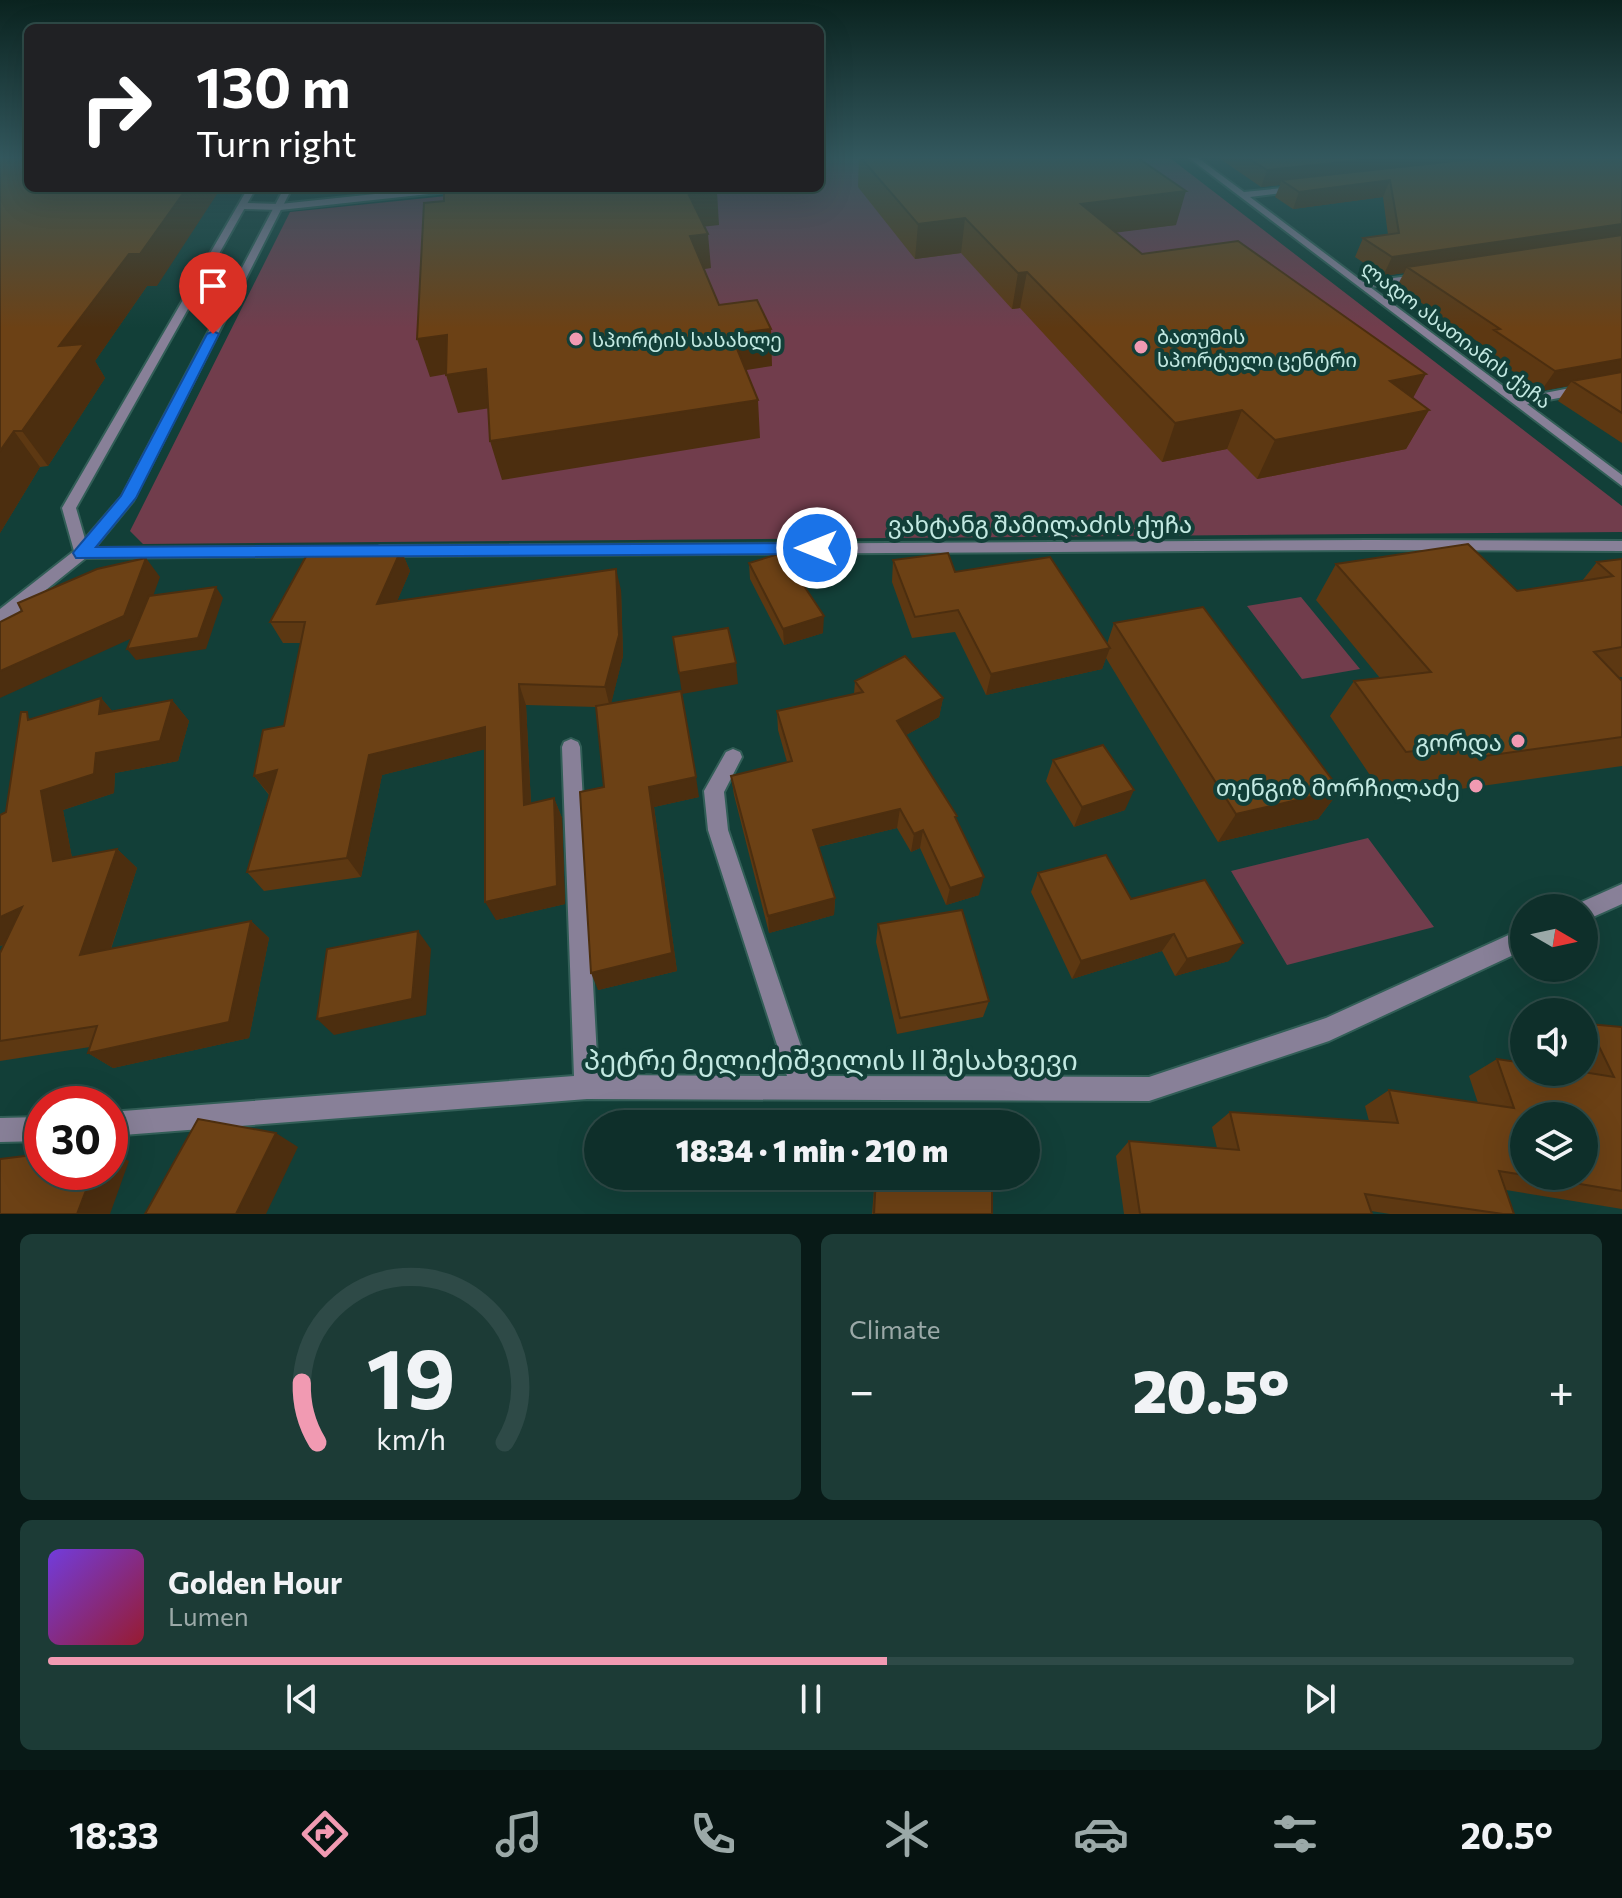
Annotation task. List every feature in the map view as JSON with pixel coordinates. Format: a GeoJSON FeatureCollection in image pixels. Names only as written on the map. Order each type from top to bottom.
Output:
{"type":"FeatureCollection","features":[{"type":"Feature","properties":{"kind":"street"},"geometry":{"type":"LineString","coordinates":[[82,553],[69,508],[238,215]]}},
{"type":"Feature","properties":{"kind":"street"},"geometry":{"type":"LineString","coordinates":[[0,618],[82,553],[128,498],[276,215]]}},
{"type":"Feature","properties":{"kind":"street","name":"ლადო ასათიანის ქუჩა"},"geometry":{"type":"LineString","coordinates":[[1268,215],[1622,482]]}},
{"type":"Feature","properties":{"kind":"street"},"geometry":{"type":"LineString","coordinates":[[1362,285],[1428,275]]}},
{"type":"Feature","properties":{"kind":"street"},"geometry":{"type":"LineString","coordinates":[[1517,402],[1622,382]]}},
{"type":"Feature","properties":{"kind":"street","name":"ვახტანგ შამილაძის ქუჩა"},"geometry":{"type":"LineString","coordinates":[[82,553],[1622,546]]}},
{"type":"Feature","properties":{"kind":"street"},"geometry":{"type":"LineString","coordinates":[[571,747],[587,1087]]}},
{"type":"Feature","properties":{"kind":"street"},"geometry":{"type":"LineString","coordinates":[[733,757],[714,791],[718,830],[803,1088]]}},
{"type":"Feature","properties":{"kind":"street"},"geometry":{"type":"LineString","coordinates":[[1598,905],[1622,894]]}},
{"type":"Feature","properties":{"kind":"street","name":"პეტრე მელიქიშვილის II შესახვევი"},"geometry":{"type":"LineString","coordinates":[[128,1123],[587,1087],[1149,1089],[1329,1029],[1510,945]]}},
{"type":"Feature","properties":{"kind":"street"},"geometry":{"type":"LineString","coordinates":[[0,1130],[24,1129]]}},
{"type":"Feature","properties":{"kind":"shaded area"},"geometry":{"type":"Polygon","coordinates":[[[289,215],[1244,215],[1622,506],[1622,532],[143,544],[130,531],[289,215]]]}},
{"type":"Feature","properties":{"kind":"shaded area"},"geometry":{"type":"Polygon","coordinates":[[[1301,597],[1360,669],[1302,679],[1247,606],[1301,597]]]}},
{"type":"Feature","properties":{"kind":"shaded area"},"geometry":{"type":"Polygon","coordinates":[[[1368,838],[1434,927],[1287,965],[1231,871],[1368,838]]]}},
{"type":"Feature","properties":{"kind":"building"},"geometry":{"type":"Polygon","coordinates":[[[0,215],[168,215],[140,254],[129,254],[59,346],[84,344],[22,431],[14,431],[0,451],[0,215]]]}},
{"type":"Feature","properties":{"kind":"building","name":"სპორტის სასახლე"},"geometry":{"type":"Polygon","coordinates":[[[423,215],[699,215],[708,234],[690,236],[719,305],[757,300],[771,329],[731,334],[758,400],[490,441],[486,369],[446,375],[447,335],[417,339],[423,215]]]}},
{"type":"Feature","properties":{"kind":"building"},"geometry":{"type":"Polygon","coordinates":[[[910,215],[1094,215],[1142,254],[1238,241],[1426,374],[1390,381],[1429,410],[1275,440],[1242,410],[1175,423],[1027,272],[1018,273],[965,218],[918,224],[910,215]]]}},
{"type":"Feature","properties":{"kind":"building"},"geometry":{"type":"Polygon","coordinates":[[[1396,215],[1622,215],[1622,224],[1392,257],[1363,238],[1399,233],[1396,215]]]}},
{"type":"Feature","properties":{"kind":"building"},"geometry":{"type":"Polygon","coordinates":[[[1622,235],[1622,359],[1555,371],[1494,330],[1500,329],[1407,267],[1622,235]]]}},
{"type":"Feature","properties":{"kind":"building"},"geometry":{"type":"Polygon","coordinates":[[[1622,372],[1622,413],[1572,381],[1622,372]]]}},
{"type":"Feature","properties":{"kind":"building"},"geometry":{"type":"Polygon","coordinates":[[[1468,544],[1517,591],[1613,576],[1597,562],[1622,559],[1622,647],[1594,652],[1622,681],[1622,737],[1478,757],[1468,745],[1406,752],[1354,681],[1431,672],[1336,564],[1468,544]]]}},
{"type":"Feature","properties":{"kind":"building"},"geometry":{"type":"Polygon","coordinates":[[[401,550],[377,604],[616,569],[619,635],[605,687],[519,684],[524,805],[554,798],[557,886],[485,902],[485,727],[369,755],[347,858],[247,872],[277,770],[254,776],[263,730],[284,726],[305,622],[270,622],[309,551],[401,550]]]}},
{"type":"Feature","properties":{"kind":"building"},"geometry":{"type":"Polygon","coordinates":[[[782,553],[824,616],[783,629],[749,563],[782,553]]]}},
{"type":"Feature","properties":{"kind":"building"},"geometry":{"type":"Polygon","coordinates":[[[948,553],[955,572],[1050,557],[1110,648],[991,674],[958,610],[915,617],[893,560],[948,553]]]}},
{"type":"Feature","properties":{"kind":"building"},"geometry":{"type":"Polygon","coordinates":[[[146,558],[124,616],[0,671],[0,622],[22,611],[18,603],[97,569],[146,558]]]}},
{"type":"Feature","properties":{"kind":"building"},"geometry":{"type":"Polygon","coordinates":[[[216,587],[198,638],[127,649],[149,596],[216,587]]]}},
{"type":"Feature","properties":{"kind":"building"},"geometry":{"type":"Polygon","coordinates":[[[1203,607],[1340,790],[1236,814],[1114,623],[1203,607]]]}},
{"type":"Feature","properties":{"kind":"building"},"geometry":{"type":"Polygon","coordinates":[[[728,628],[736,663],[679,673],[673,637],[728,628]]]}},
{"type":"Feature","properties":{"kind":"building"},"geometry":{"type":"Polygon","coordinates":[[[905,656],[943,698],[897,721],[957,816],[984,877],[950,888],[923,830],[914,834],[900,809],[813,830],[835,898],[768,916],[731,776],[792,761],[777,711],[863,692],[855,681],[905,656]]]}},
{"type":"Feature","properties":{"kind":"building"},"geometry":{"type":"Polygon","coordinates":[[[681,691],[696,777],[649,787],[672,953],[591,973],[580,792],[604,787],[596,706],[681,691]]]}},
{"type":"Feature","properties":{"kind":"building"},"geometry":{"type":"Polygon","coordinates":[[[101,698],[99,714],[172,700],[160,741],[96,753],[94,774],[41,791],[53,861],[117,849],[80,955],[251,921],[229,1022],[88,1053],[97,1026],[0,1041],[0,953],[22,907],[0,917],[0,815],[6,812],[21,712],[27,712],[28,720],[101,698]]]}},
{"type":"Feature","properties":{"kind":"building"},"geometry":{"type":"Polygon","coordinates":[[[1103,745],[1134,790],[1082,807],[1053,760],[1103,745]]]}},
{"type":"Feature","properties":{"kind":"building"},"geometry":{"type":"Polygon","coordinates":[[[1106,855],[1131,899],[1205,880],[1243,943],[1187,959],[1174,934],[1081,961],[1038,873],[1106,855]]]}},
{"type":"Feature","properties":{"kind":"building"},"geometry":{"type":"Polygon","coordinates":[[[962,910],[989,1001],[900,1018],[878,924],[962,910]]]}},
{"type":"Feature","properties":{"kind":"building"},"geometry":{"type":"Polygon","coordinates":[[[418,931],[412,999],[317,1019],[327,949],[418,931]]]}},
{"type":"Feature","properties":{"kind":"building"},"geometry":{"type":"Polygon","coordinates":[[[1598,1025],[1622,1027],[1622,1191],[1598,1187],[1598,1102],[1512,1102],[1497,1059],[1510,1061],[1510,1086],[1598,1086],[1598,1074],[1614,1077],[1598,1044],[1598,1025]]]}},
{"type":"Feature","properties":{"kind":"building"},"geometry":{"type":"Polygon","coordinates":[[[1389,1090],[1510,1107],[1510,1173],[1499,1171],[1514,1214],[1365,1194],[1372,1214],[1140,1214],[1129,1141],[1239,1150],[1230,1112],[1398,1123],[1389,1090]]]}},
{"type":"Feature","properties":{"kind":"building"},"geometry":{"type":"Polygon","coordinates":[[[198,1119],[276,1133],[236,1214],[145,1214],[198,1119]]]}},
{"type":"Feature","properties":{"kind":"building"},"geometry":{"type":"Polygon","coordinates":[[[24,1156],[24,1190],[86,1190],[77,1214],[0,1214],[0,1159],[24,1156]]]}},
{"type":"Feature","properties":{"kind":"building"},"geometry":{"type":"Polygon","coordinates":[[[875,1190],[992,1190],[992,1214],[874,1214],[875,1190]]]}},
{"type":"Feature","properties":{"kind":"place","name":"სპორტის სასახლე"},"geometry":{"type":"Point","coordinates":[576,339]}},
{"type":"Feature","properties":{"kind":"place","name":"ბათუმის სპორტული ცენტრი"},"geometry":{"type":"Point","coordinates":[1141,347]}},
{"type":"Feature","properties":{"kind":"place","name":"გორდა"},"geometry":{"type":"Point","coordinates":[1518,741]}},
{"type":"Feature","properties":{"kind":"place","name":"თენგიზ მორჩილაძე"},"geometry":{"type":"Point","coordinates":[1476,786]}},
{"type":"Feature","properties":{"kind":"route"},"geometry":{"type":"LineString","coordinates":[[213,334],[128,498],[82,553],[817,548]]}}]}
